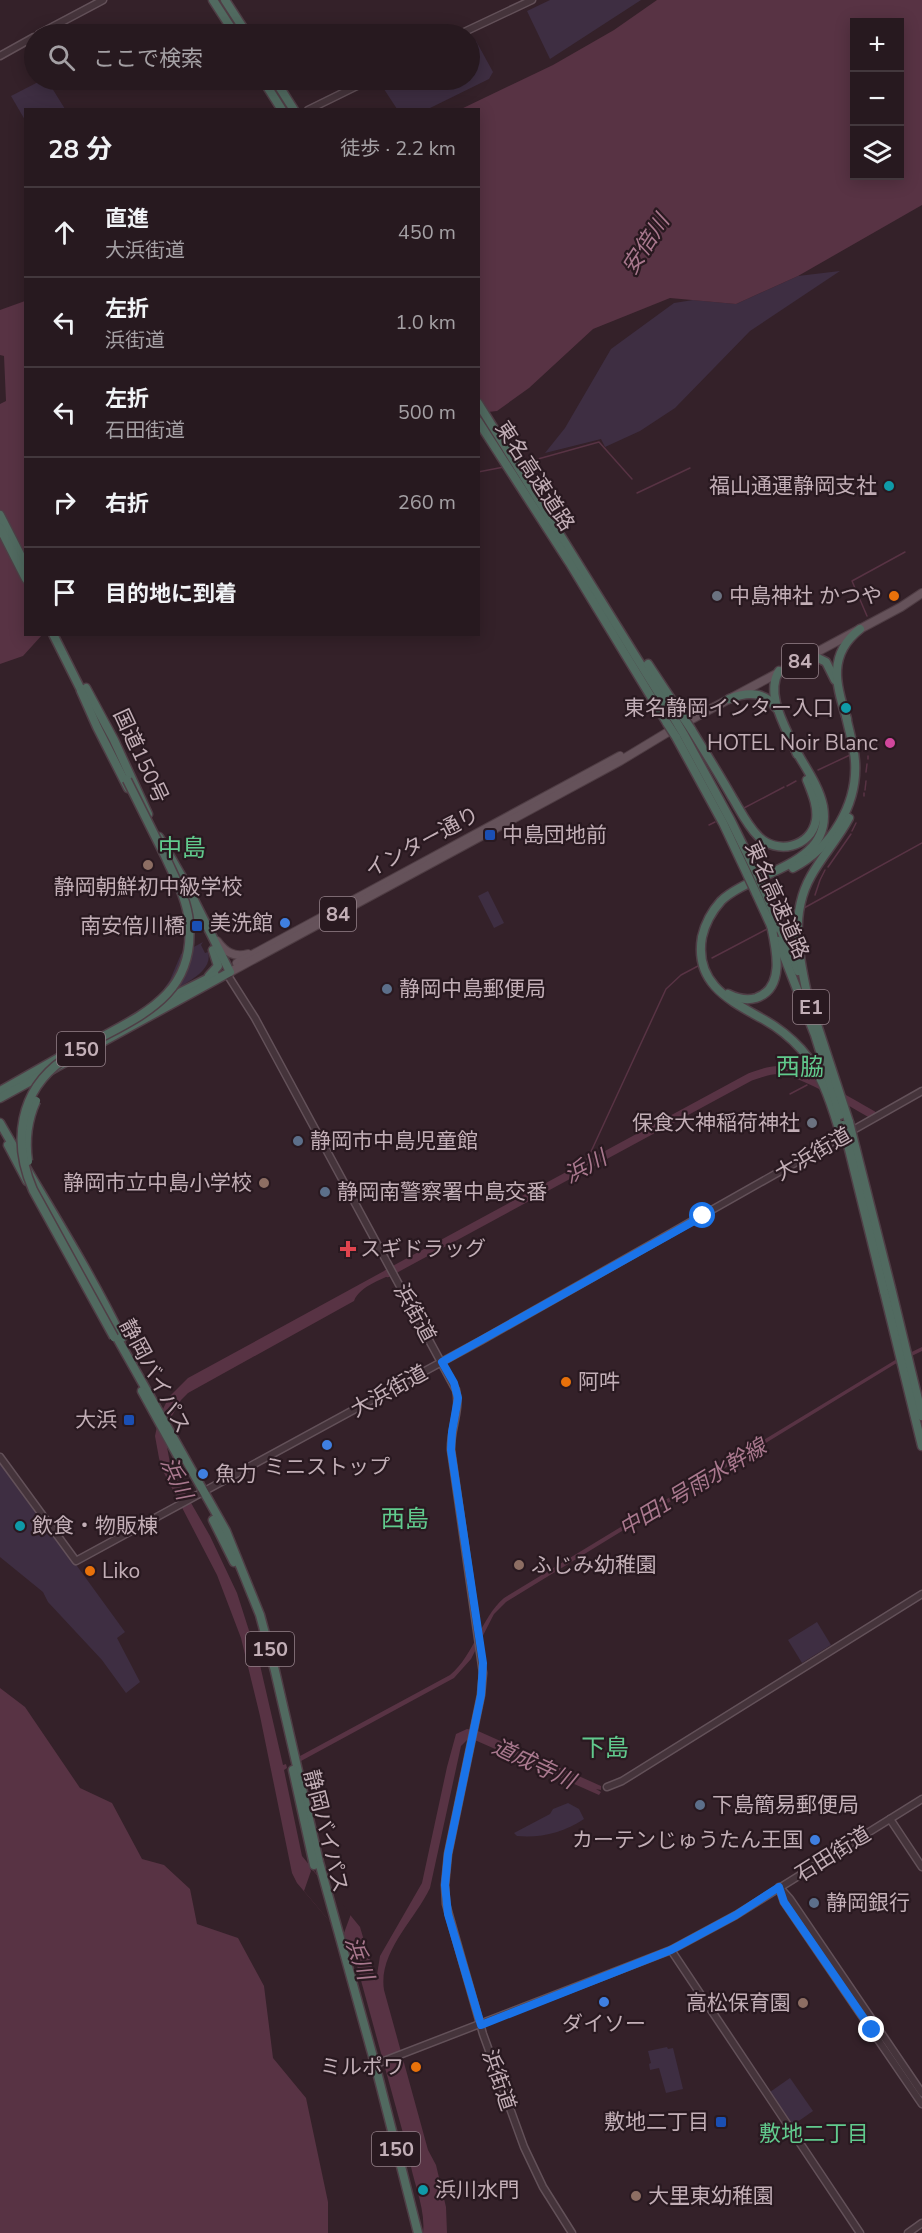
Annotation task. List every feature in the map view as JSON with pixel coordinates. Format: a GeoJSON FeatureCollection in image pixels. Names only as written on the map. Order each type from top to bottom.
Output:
{"type":"FeatureCollection","features":[{"type":"Feature","properties":{"kind":"highway"},"geometry":{"type":"LineString","coordinates":[[213,0],[229,24]]}},
{"type":"Feature","properties":{"kind":"highway"},"geometry":{"type":"LineString","coordinates":[[225,0],[240,24]]}},
{"type":"Feature","properties":{"kind":"highway"},"geometry":{"type":"LineString","coordinates":[[269,90],[281,108]]}},
{"type":"Feature","properties":{"kind":"highway"},"geometry":{"type":"LineString","coordinates":[[281,90],[293,108]]}},
{"type":"Feature","properties":{"kind":"highway","name":"東名高速道路"},"geometry":{"type":"LineString","coordinates":[[480,406],[541,510],[643,668]]}},
{"type":"Feature","properties":{"kind":"highway","name":"東名高速道路"},"geometry":{"type":"LineString","coordinates":[[480,424],[541,510]]}},
{"type":"Feature","properties":{"kind":"highway"},"geometry":{"type":"LineString","coordinates":[[0,515],[24,562]]}},
{"type":"Feature","properties":{"kind":"highway"},"geometry":{"type":"LineString","coordinates":[[0,528],[24,575]]}},
{"type":"Feature","properties":{"kind":"highway","name":"東名高速道路"},"geometry":{"type":"LineString","coordinates":[[573,561],[612,616],[682,730],[723,823],[760,892],[836,1088]]}},
{"type":"Feature","properties":{"kind":"highway"},"geometry":{"type":"LineString","coordinates":[[773,926],[776,961],[775,979],[771,986],[760,997],[751,999],[738,999],[730,995],[716,982],[707,963],[706,945],[710,926],[717,913],[744,890],[803,863],[822,847],[838,826],[850,801],[855,763],[836,663],[847,641],[860,629]]}},
{"type":"Feature","properties":{"kind":"highway","name":"国道150号"},"geometry":{"type":"LineString","coordinates":[[54,636],[114,740],[157,832],[186,884],[228,971]]}},
{"type":"Feature","properties":{"kind":"highway","name":"国道150号"},"geometry":{"type":"LineString","coordinates":[[61,636],[111,756],[213,950],[228,971]]}},
{"type":"Feature","properties":{"kind":"highway"},"geometry":{"type":"LineString","coordinates":[[812,655],[826,662],[842,697]]}},
{"type":"Feature","properties":{"kind":"highway"},"geometry":{"type":"LineString","coordinates":[[682,730],[759,837],[774,846],[794,846],[801,843],[816,823],[815,801],[774,694],[774,681],[779,671]]}},
{"type":"Feature","properties":{"kind":"highway","name":"国道150号"},"geometry":{"type":"LineString","coordinates":[[84,690],[128,779]]}},
{"type":"Feature","properties":{"kind":"highway"},"geometry":{"type":"LineString","coordinates":[[729,699],[743,694],[760,695],[772,702],[782,719]]}},
{"type":"Feature","properties":{"kind":"highway"},"geometry":{"type":"LineString","coordinates":[[808,998],[798,946],[799,911],[811,876],[839,837],[855,804],[860,762],[846,716]]}},
{"type":"Feature","properties":{"kind":"highway"},"geometry":{"type":"LineString","coordinates":[[795,749],[821,799],[824,817],[820,834],[816,842],[800,858],[737,890],[721,901],[711,914],[705,928],[702,938],[702,959],[708,977],[721,994],[740,1008],[784,1032],[802,1050],[821,1079],[843,1124]]}},
{"type":"Feature","properties":{"kind":"highway","name":"静岡バイパス"},"geometry":{"type":"LineString","coordinates":[[128,779],[185,902],[190,926],[185,962],[173,986],[153,1008],[64,1059],[45,1077],[26,1109],[20,1146],[24,1167],[33,1190],[170,1435],[198,1495],[236,1566],[259,1626],[279,1703],[297,1793],[330,1923],[376,2064]]}},
{"type":"Feature","properties":{"kind":"highway","name":"東名高速道路"},"geometry":{"type":"LineString","coordinates":[[773,926],[808,998],[836,1088],[843,1124],[887,1289]]}},
{"type":"Feature","properties":{"kind":"highway","name":"150"},"geometry":{"type":"LineString","coordinates":[[191,987],[216,969],[218,963],[213,950]]}},
{"type":"Feature","properties":{"kind":"highway","name":"150"},"geometry":{"type":"LineString","coordinates":[[0,1091],[126,1020],[228,971]]}},
{"type":"Feature","properties":{"kind":"highway","name":"150"},"geometry":{"type":"LineString","coordinates":[[0,1098],[228,971]]}},
{"type":"Feature","properties":{"kind":"highway","name":"150"},"geometry":{"type":"LineString","coordinates":[[0,1123],[94,1284],[138,1378]]}},
{"type":"Feature","properties":{"kind":"highway","name":"東名高速道路"},"geometry":{"type":"LineString","coordinates":[[843,1124],[902,1348],[922,1446]]}},
{"type":"Feature","properties":{"kind":"highway","name":"150"},"geometry":{"type":"LineString","coordinates":[[0,1130],[40,1208],[138,1378]]}},
{"type":"Feature","properties":{"kind":"highway","name":"東名高速道路"},"geometry":{"type":"LineString","coordinates":[[905,1363],[922,1416]]}},
{"type":"Feature","properties":{"kind":"highway","name":"静岡バイパス"},"geometry":{"type":"LineString","coordinates":[[198,1495],[234,1548],[260,1615],[276,1671],[325,1884],[376,2064]]}},
{"type":"Feature","properties":{"kind":"highway","name":"150"},"geometry":{"type":"LineString","coordinates":[[376,2064],[412,2233]]}},
{"type":"Feature","properties":{"kind":"highway","name":"150"},"geometry":{"type":"LineString","coordinates":[[376,2064],[418,2233]]}},
{"type":"Feature","properties":{"kind":"main road","name":"インター通り"},"geometry":{"type":"LineString","coordinates":[[228,971],[256,952],[618,756],[682,730],[729,699],[901,607],[922,593]]}},
{"type":"Feature","properties":{"kind":"main road","name":"インター通り"},"geometry":{"type":"LineString","coordinates":[[228,971],[635,751]]}},
{"type":"Feature","properties":{"kind":"main road"},"geometry":{"type":"LineString","coordinates":[[198,909],[218,943],[226,951],[242,956],[256,952]]}},
{"type":"Feature","properties":{"kind":"street"},"geometry":{"type":"LineString","coordinates":[[58,24],[103,0]]}},
{"type":"Feature","properties":{"kind":"street"},"geometry":{"type":"LineString","coordinates":[[480,25],[532,0]]}},
{"type":"Feature","properties":{"kind":"street"},"geometry":{"type":"LineString","coordinates":[[0,56],[24,43]]}},
{"type":"Feature","properties":{"kind":"street"},"geometry":{"type":"LineString","coordinates":[[312,108],[349,90]]}},
{"type":"Feature","properties":{"kind":"street","name":"浜街道"},"geometry":{"type":"LineString","coordinates":[[228,971],[454,1383],[458,1398],[452,1432],[452,1456],[481,1650],[483,1685],[448,1854],[445,1885],[448,1914],[496,2074],[533,2169],[572,2233]]}},
{"type":"Feature","properties":{"kind":"street","name":"大浜街道"},"geometry":{"type":"LineString","coordinates":[[0,1456],[76,1561],[442,1362],[922,1091]]}},
{"type":"Feature","properties":{"kind":"street"},"geometry":{"type":"LineString","coordinates":[[608,1787],[622,1781],[922,1594]]}},
{"type":"Feature","properties":{"kind":"street","name":"石田街道"},"geometry":{"type":"LineString","coordinates":[[376,2064],[671,1950],[736,1915],[922,1799]]}},
{"type":"Feature","properties":{"kind":"street"},"geometry":{"type":"LineString","coordinates":[[890,1819],[922,1867]]}},
{"type":"Feature","properties":{"kind":"street"},"geometry":{"type":"LineString","coordinates":[[779,1887],[790,1899],[922,2093]]}},
{"type":"Feature","properties":{"kind":"street"},"geometry":{"type":"LineString","coordinates":[[779,1887],[784,1902],[922,2104]]}},
{"type":"Feature","properties":{"kind":"street"},"geometry":{"type":"LineString","coordinates":[[671,1950],[860,2233]]}},
{"type":"Feature","properties":{"kind":"street"},"geometry":{"type":"LineString","coordinates":[[908,2233],[922,2223]]}},
{"type":"Feature","properties":{"kind":"shaded area"},"geometry":{"type":"Polygon","coordinates":[[[550,0],[641,0],[550,59],[527,11],[550,0]]]}},
{"type":"Feature","properties":{"kind":"shaded area"},"geometry":{"type":"Polygon","coordinates":[[[480,48],[493,72],[489,79],[480,83],[480,48]]]}},
{"type":"Feature","properties":{"kind":"shaded area"},"geometry":{"type":"Polygon","coordinates":[[[24,89],[53,90],[64,108],[24,108],[24,118],[11,96],[24,89]]]}},
{"type":"Feature","properties":{"kind":"shaded area"},"geometry":{"type":"Polygon","coordinates":[[[385,90],[467,90],[430,108],[396,108],[385,90]]]}},
{"type":"Feature","properties":{"kind":"shaded area"},"geometry":{"type":"Polygon","coordinates":[[[840,271],[750,331],[675,408],[640,431],[605,447],[601,439],[545,453],[565,428],[611,349],[674,303],[693,300],[736,304],[798,276],[840,271]]]}},
{"type":"Feature","properties":{"kind":"shaded area"},"geometry":{"type":"Polygon","coordinates":[[[488,891],[504,923],[494,928],[478,896],[488,891]]]}},
{"type":"Feature","properties":{"kind":"shaded area"},"geometry":{"type":"Polygon","coordinates":[[[203,942],[201,945],[205,953],[208,952],[205,967],[191,980],[157,999],[170,980],[181,954],[203,942]]]}},
{"type":"Feature","properties":{"kind":"shaded area"},"geometry":{"type":"Polygon","coordinates":[[[0,1460],[125,1632],[117,1638],[140,1682],[126,1693],[102,1660],[48,1602],[43,1592],[0,1557],[0,1460]]]}},
{"type":"Feature","properties":{"kind":"shaded area"},"geometry":{"type":"Polygon","coordinates":[[[817,1622],[831,1645],[802,1663],[788,1640],[817,1622]]]}},
{"type":"Feature","properties":{"kind":"shaded area"},"geometry":{"type":"Polygon","coordinates":[[[568,1803],[579,1809],[584,1819],[568,1828],[543,1835],[517,1836],[514,1833],[550,1814],[553,1809],[568,1803]]]}},
{"type":"Feature","properties":{"kind":"shaded area"},"geometry":{"type":"Polygon","coordinates":[[[667,2047],[668,2049],[673,2048],[683,2089],[666,2093],[659,2068],[650,2070],[648,2051],[667,2047]]]}},
{"type":"Feature","properties":{"kind":"shaded area"},"geometry":{"type":"Polygon","coordinates":[[[790,2078],[813,2111],[793,2125],[770,2092],[790,2078]]]}},
{"type":"Feature","properties":{"kind":"water","name":"安倍川"},"geometry":{"type":"Polygon","coordinates":[[[657,0],[922,0],[922,205],[798,276],[736,304],[670,298],[593,329],[529,388],[497,411],[480,413],[480,108],[463,108],[553,65],[614,30],[657,0]]]}},
{"type":"Feature","properties":{"kind":"water"},"geometry":{"type":"Polygon","coordinates":[[[24,301],[24,636],[41,636],[23,656],[0,664],[0,404],[6,401],[4,356],[0,355],[0,310],[24,301]]]}},
{"type":"Feature","properties":{"kind":"water","name":"道成寺川"},"geometry":{"type":"Polygon","coordinates":[[[395,1265],[398,1271],[367,1287],[357,1295],[354,1301],[188,1393],[181,1400],[169,1421],[167,1447],[171,1468],[210,1536],[237,1593],[260,1665],[283,1765],[286,1764],[287,1768],[284,1770],[302,1856],[360,1927],[376,1981],[380,1956],[422,1883],[456,1734],[467,1729],[478,1731],[601,1786],[601,1790],[596,1789],[601,1792],[599,1795],[477,1741],[468,1739],[461,1746],[430,1888],[392,1949],[384,1976],[384,1990],[428,2150],[436,2165],[446,2207],[447,2233],[423,2233],[421,2204],[409,2155],[354,1955],[348,1943],[297,1883],[292,1873],[260,1716],[241,1638],[217,1575],[162,1469],[155,1436],[159,1417],[169,1397],[188,1378],[395,1265]]]}},
{"type":"Feature","properties":{"kind":"water","name":"中田1号雨水幹線"},"geometry":{"type":"Polygon","coordinates":[[[922,1347],[922,1351],[895,1364],[506,1602],[494,1614],[471,1659],[454,1678],[301,1761],[300,1756],[450,1675],[459,1667],[489,1616],[504,1598],[897,1359],[922,1347]]]}},
{"type":"Feature","properties":{"kind":"water"},"geometry":{"type":"Polygon","coordinates":[[[0,1688],[25,1707],[80,1788],[112,1803],[142,1859],[164,1865],[190,1889],[197,1924],[238,1938],[264,1986],[273,2058],[306,2098],[328,2202],[328,2233],[0,2233],[0,1688]]]}},
{"type":"Feature","properties":{"kind":"pier"},"geometry":{"type":"Polygon","coordinates":[[[309,1866],[351,1914],[344,1933],[346,1941],[304,1891],[311,1871],[309,1866]]]}},
{"type":"Feature","properties":{"kind":"waterway"},"geometry":{"type":"LineString","coordinates":[[520,464],[599,442],[632,479]]}},
{"type":"Feature","properties":{"kind":"waterway"},"geometry":{"type":"LineString","coordinates":[[480,472],[504,467]]}},
{"type":"Feature","properties":{"kind":"waterway"},"geometry":{"type":"LineString","coordinates":[[637,493],[690,468]]}},
{"type":"Feature","properties":{"kind":"waterway"},"geometry":{"type":"LineString","coordinates":[[867,616],[852,581],[905,552]]}},
{"type":"Feature","properties":{"kind":"waterway"},"geometry":{"type":"LineString","coordinates":[[818,770],[850,755]]}},
{"type":"Feature","properties":{"kind":"waterway"},"geometry":{"type":"LineString","coordinates":[[866,772],[867,764]]}},
{"type":"Feature","properties":{"kind":"waterway"},"geometry":{"type":"LineString","coordinates":[[787,786],[796,781]]}},
{"type":"Feature","properties":{"kind":"waterway"},"geometry":{"type":"LineString","coordinates":[[865,790],[866,781]]}},
{"type":"Feature","properties":{"kind":"waterway"},"geometry":{"type":"LineString","coordinates":[[744,808],[784,787]]}},
{"type":"Feature","properties":{"kind":"waterway"},"geometry":{"type":"LineString","coordinates":[[709,825],[715,822]]}},
{"type":"Feature","properties":{"kind":"waterway"},"geometry":{"type":"LineString","coordinates":[[852,831],[856,823]]}},
{"type":"Feature","properties":{"kind":"waterway"},"geometry":{"type":"LineString","coordinates":[[828,867],[851,834]]}},
{"type":"Feature","properties":{"kind":"waterway"},"geometry":{"type":"LineString","coordinates":[[804,908],[922,843]]}},
{"type":"Feature","properties":{"kind":"waterway"},"geometry":{"type":"LineString","coordinates":[[815,895],[825,870]]}},
{"type":"Feature","properties":{"kind":"waterway"},"geometry":{"type":"LineString","coordinates":[[781,921],[795,913]]}},
{"type":"Feature","properties":{"kind":"waterway"},"geometry":{"type":"LineString","coordinates":[[712,958],[769,928]]}},
{"type":"Feature","properties":{"kind":"waterway"},"geometry":{"type":"LineString","coordinates":[[578,1170],[589,1156],[666,989],[681,975],[698,966]]}},
{"type":"Feature","properties":{"kind":"waterway","name":"浜川"},"geometry":{"type":"LineString","coordinates":[[388,1273],[760,1073],[778,1070],[800,1076],[873,1115]]}},
{"type":"Feature","properties":{"kind":"waterway"},"geometry":{"type":"LineString","coordinates":[[790,1094],[807,1085]]}},
{"type":"Feature","properties":{"kind":"place","name":"福山通運静岡支社"},"geometry":{"type":"Point","coordinates":[889,486]}},
{"type":"Feature","properties":{"kind":"place","name":"中島神社"},"geometry":{"type":"Point","coordinates":[717,596]}},
{"type":"Feature","properties":{"kind":"place","name":"かつや"},"geometry":{"type":"Point","coordinates":[894,596]}},
{"type":"Feature","properties":{"kind":"place","name":"東名静岡インター入口"},"geometry":{"type":"Point","coordinates":[846,708]}},
{"type":"Feature","properties":{"kind":"place","name":"HOTEL Noir Blanc"},"geometry":{"type":"Point","coordinates":[890,743]}},
{"type":"Feature","properties":{"kind":"place","name":"中島団地前"},"geometry":{"type":"Point","coordinates":[490,835]}},
{"type":"Feature","properties":{"kind":"place","name":"静岡朝鮮初中級学校"},"geometry":{"type":"Point","coordinates":[148,865]}},
{"type":"Feature","properties":{"kind":"place","name":"美洗館"},"geometry":{"type":"Point","coordinates":[285,923]}},
{"type":"Feature","properties":{"kind":"place","name":"南安倍川橋"},"geometry":{"type":"Point","coordinates":[197,926]}},
{"type":"Feature","properties":{"kind":"place","name":"静岡中島郵便局"},"geometry":{"type":"Point","coordinates":[387,989]}},
{"type":"Feature","properties":{"kind":"place","name":"保食大神稲荷神社"},"geometry":{"type":"Point","coordinates":[812,1123]}},
{"type":"Feature","properties":{"kind":"place","name":"静岡市中島児童館"},"geometry":{"type":"Point","coordinates":[298,1141]}},
{"type":"Feature","properties":{"kind":"place","name":"静岡市立中島小学校"},"geometry":{"type":"Point","coordinates":[264,1183]}},
{"type":"Feature","properties":{"kind":"place","name":"静岡南警察署中島交番"},"geometry":{"type":"Point","coordinates":[325,1192]}},
{"type":"Feature","properties":{"kind":"place","name":"スギドラッグ"},"geometry":{"type":"Point","coordinates":[348,1249]}},
{"type":"Feature","properties":{"kind":"place","name":"阿吽"},"geometry":{"type":"Point","coordinates":[566,1382]}},
{"type":"Feature","properties":{"kind":"place","name":"大浜"},"geometry":{"type":"Point","coordinates":[129,1420]}},
{"type":"Feature","properties":{"kind":"place","name":"ミニストップ"},"geometry":{"type":"Point","coordinates":[327,1445]}},
{"type":"Feature","properties":{"kind":"place","name":"魚力"},"geometry":{"type":"Point","coordinates":[203,1474]}},
{"type":"Feature","properties":{"kind":"place","name":"飲食・物販棟"},"geometry":{"type":"Point","coordinates":[20,1526]}},
{"type":"Feature","properties":{"kind":"place","name":"ふじみ幼稚園"},"geometry":{"type":"Point","coordinates":[519,1565]}},
{"type":"Feature","properties":{"kind":"place","name":"Liko"},"geometry":{"type":"Point","coordinates":[90,1571]}},
{"type":"Feature","properties":{"kind":"place","name":"下島簡易郵便局"},"geometry":{"type":"Point","coordinates":[700,1805]}},
{"type":"Feature","properties":{"kind":"place","name":"カーテンじゅうたん王国"},"geometry":{"type":"Point","coordinates":[815,1840]}},
{"type":"Feature","properties":{"kind":"place","name":"静岡銀行"},"geometry":{"type":"Point","coordinates":[814,1903]}},
{"type":"Feature","properties":{"kind":"place","name":"ダイソー"},"geometry":{"type":"Point","coordinates":[604,2002]}},
{"type":"Feature","properties":{"kind":"place","name":"高松保育園"},"geometry":{"type":"Point","coordinates":[803,2003]}},
{"type":"Feature","properties":{"kind":"place","name":"ミルポワ"},"geometry":{"type":"Point","coordinates":[416,2067]}},
{"type":"Feature","properties":{"kind":"place","name":"敷地二丁目"},"geometry":{"type":"Point","coordinates":[721,2122]}},
{"type":"Feature","properties":{"kind":"place","name":"浜川水門"},"geometry":{"type":"Point","coordinates":[423,2190]}},
{"type":"Feature","properties":{"kind":"place","name":"大里東幼稚園"},"geometry":{"type":"Point","coordinates":[636,2196]}},
{"type":"Feature","properties":{"kind":"district","name":"中島"},"geometry":{"type":"Point","coordinates":[182,848]}},
{"type":"Feature","properties":{"kind":"district","name":"西脇"},"geometry":{"type":"Point","coordinates":[800,1067]}},
{"type":"Feature","properties":{"kind":"district","name":"西島"},"geometry":{"type":"Point","coordinates":[405,1519]}},
{"type":"Feature","properties":{"kind":"district","name":"下島"},"geometry":{"type":"Point","coordinates":[605,1748]}},
{"type":"Feature","properties":{"kind":"district","name":"敷地二丁目"},"geometry":{"type":"Point","coordinates":[814,2133]}},
{"type":"Feature","properties":{"kind":"route"},"geometry":{"type":"LineString","coordinates":[[703,1216],[442,1362],[454,1383],[458,1398],[452,1432],[452,1456],[483,1663],[483,1685],[448,1854],[445,1885],[448,1914],[481,2025],[671,1950],[736,1915],[779,1887],[784,1902],[872,2030]]}}]}
